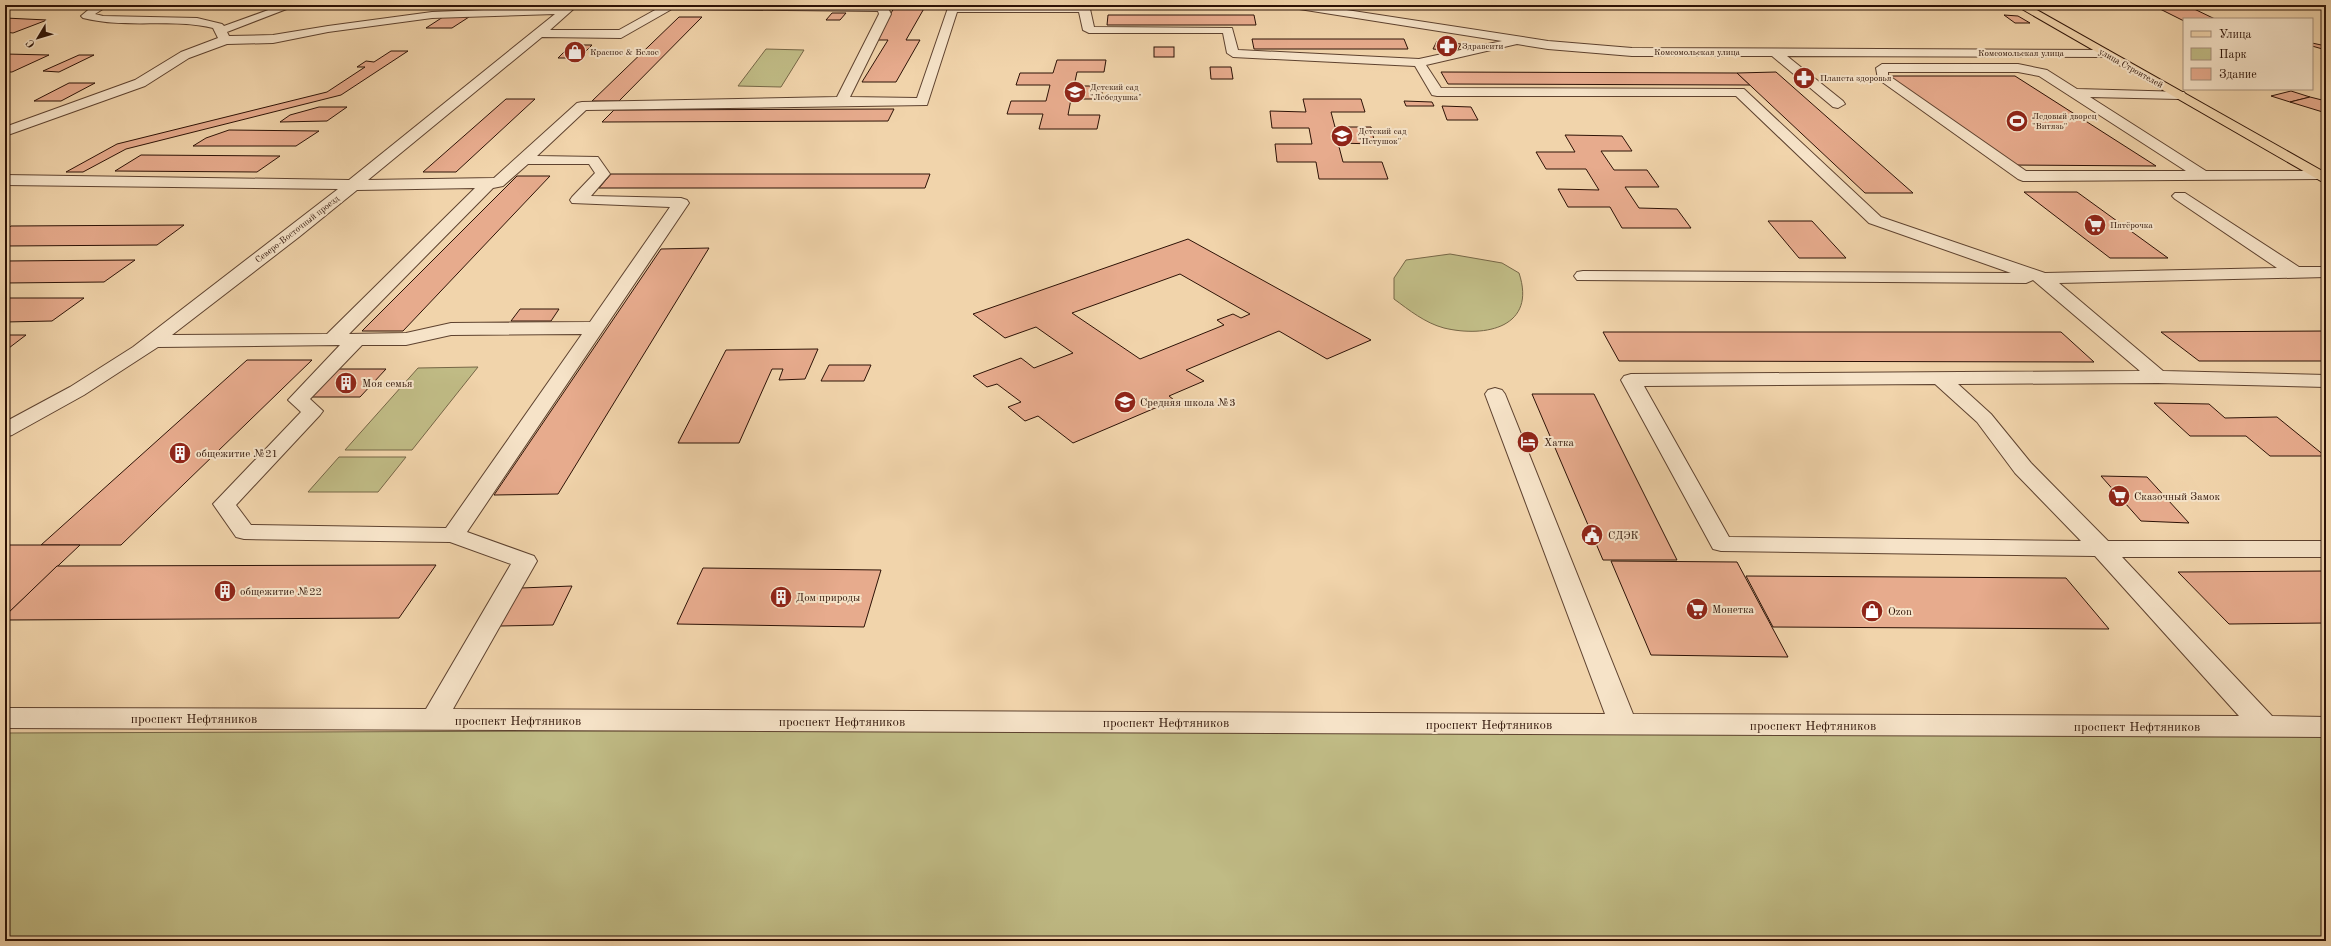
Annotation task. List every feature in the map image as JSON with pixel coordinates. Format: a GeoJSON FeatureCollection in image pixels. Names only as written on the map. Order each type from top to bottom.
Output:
{"type":"FeatureCollection","features":[{"type":"Feature","properties":{"kind":"main road","name":"улица Строителей"},"geometry":{"type":"LineString","coordinates":[[2020,5],[2322,177]]}},
{"type":"Feature","properties":{"kind":"street"},"geometry":{"type":"LineString","coordinates":[[104,5],[94,9],[87,16],[103,19],[197,21],[218,26],[223,36]]}},
{"type":"Feature","properties":{"kind":"street"},"geometry":{"type":"LineString","coordinates":[[5,132],[140,83],[185,55],[292,5]]}},
{"type":"Feature","properties":{"kind":"street","name":"Комсомольская улица"},"geometry":{"type":"LineString","coordinates":[[1293,5],[1522,40],[1632,52],[2104,53]]}},
{"type":"Feature","properties":{"kind":"street"},"geometry":{"type":"LineString","coordinates":[[539,33],[621,34],[670,6],[881,7],[885,14],[842,101]]}},
{"type":"Feature","properties":{"kind":"street"},"geometry":{"type":"LineString","coordinates":[[223,36],[273,39],[328,29],[432,15],[570,7]]}},
{"type":"Feature","properties":{"kind":"street","name":"Северо-Восточный проезд"},"geometry":{"type":"LineString","coordinates":[[5,431],[77,391],[152,341],[293,234],[570,7]]}},
{"type":"Feature","properties":{"kind":"street"},"geometry":{"type":"LineString","coordinates":[[5,180],[352,185],[498,183],[582,106],[842,101],[922,102],[954,7],[1084,8],[1088,30],[1228,30],[1233,53],[1419,63],[1522,40]]}},
{"type":"Feature","properties":{"kind":"street"},"geometry":{"type":"LineString","coordinates":[[1776,52],[1838,104]]}},
{"type":"Feature","properties":{"kind":"street"},"geometry":{"type":"LineString","coordinates":[[1419,63],[1437,92],[1739,92],[1875,220],[2043,278],[2158,377]]}},
{"type":"Feature","properties":{"kind":"street"},"geometry":{"type":"LineString","coordinates":[[2202,175],[2043,73],[2018,68],[1882,68],[1882,76],[2022,176],[2202,175],[2322,177]]}},
{"type":"Feature","properties":{"kind":"street"},"geometry":{"type":"LineString","coordinates":[[2075,94],[2179,95]]}},
{"type":"Feature","properties":{"kind":"street"},"geometry":{"type":"LineString","coordinates":[[453,535],[681,203],[578,200],[604,174],[593,160],[524,160]]}},
{"type":"Feature","properties":{"kind":"street"},"geometry":{"type":"LineString","coordinates":[[333,340],[489,183]]}},
{"type":"Feature","properties":{"kind":"street"},"geometry":{"type":"LineString","coordinates":[[2180,196],[2296,273]]}},
{"type":"Feature","properties":{"kind":"street"},"geometry":{"type":"LineString","coordinates":[[1583,276],[2043,278],[2326,272]]}},
{"type":"Feature","properties":{"kind":"street"},"geometry":{"type":"LineString","coordinates":[[152,341],[406,339],[451,329],[595,328]]}},
{"type":"Feature","properties":{"kind":"street"},"geometry":{"type":"LineString","coordinates":[[357,339],[298,400],[313,411],[224,504],[244,532],[453,535],[525,561],[434,719]]}},
{"type":"Feature","properties":{"kind":"street"},"geometry":{"type":"LineString","coordinates":[[2326,382],[2158,377],[1631,380],[1721,544],[2102,549],[2326,549]]}},
{"type":"Feature","properties":{"kind":"street"},"geometry":{"type":"LineString","coordinates":[[1940,378],[1984,418],[2023,468],[2102,549],[2265,727]]}},
{"type":"Feature","properties":{"kind":"street"},"geometry":{"type":"LineString","coordinates":[[1495,394],[1623,724]]}},
{"type":"Feature","properties":{"kind":"street","name":"проспект Нефтяников"},"geometry":{"type":"LineString","coordinates":[[5,718],[2326,727]]}},
{"type":"Feature","properties":{"kind":"green space"},"geometry":{"type":"Polygon","coordinates":[[[766,49],[804,50],[781,87],[738,86],[766,49]]]}},
{"type":"Feature","properties":{"kind":"green space"},"geometry":{"type":"Polygon","coordinates":[[[1450,254],[1502,263],[1519,273],[1523,291],[1521,306],[1514,317],[1504,324],[1491,329],[1460,331],[1444,328],[1430,323],[1394,299],[1394,278],[1406,260],[1450,254]]]}},
{"type":"Feature","properties":{"kind":"green space"},"geometry":{"type":"Polygon","coordinates":[[[478,367],[412,450],[345,450],[418,368],[478,367]]]}},
{"type":"Feature","properties":{"kind":"green space"},"geometry":{"type":"Polygon","coordinates":[[[339,457],[406,457],[378,492],[308,492],[339,457]]]}},
{"type":"Feature","properties":{"kind":"green space"},"geometry":{"type":"Polygon","coordinates":[[[2326,725],[2326,941],[5,941],[5,733],[2326,725]]]}},
{"type":"Feature","properties":{"kind":"building"},"geometry":{"type":"Polygon","coordinates":[[[379,5],[401,5],[394,9],[372,9],[379,5]]]}},
{"type":"Feature","properties":{"kind":"building"},"geometry":{"type":"Polygon","coordinates":[[[428,5],[472,5],[466,9],[421,9],[428,5]]]}},
{"type":"Feature","properties":{"kind":"building"},"geometry":{"type":"Polygon","coordinates":[[[896,5],[926,5],[906,40],[920,40],[896,82],[862,82],[888,40],[874,40],[896,5]]]}},
{"type":"Feature","properties":{"kind":"building"},"geometry":{"type":"Polygon","coordinates":[[[1501,5],[1537,5],[1533,9],[1501,5]]]}},
{"type":"Feature","properties":{"kind":"building"},"geometry":{"type":"Polygon","coordinates":[[[2156,7],[2190,7],[2213,18],[2183,18],[2183,20],[2156,7]]]}},
{"type":"Feature","properties":{"kind":"building"},"geometry":{"type":"Polygon","coordinates":[[[832,13],[846,13],[840,20],[826,20],[832,13]]]}},
{"type":"Feature","properties":{"kind":"building"},"geometry":{"type":"Polygon","coordinates":[[[1108,15],[1254,15],[1256,25],[1107,25],[1108,15]]]}},
{"type":"Feature","properties":{"kind":"building"},"geometry":{"type":"Polygon","coordinates":[[[2004,15],[2018,16],[2030,23],[2015,23],[2004,15]]]}},
{"type":"Feature","properties":{"kind":"building"},"geometry":{"type":"Polygon","coordinates":[[[443,17],[469,17],[452,28],[426,28],[443,17]]]}},
{"type":"Feature","properties":{"kind":"building"},"geometry":{"type":"Polygon","coordinates":[[[679,17],[702,17],[619,101],[592,101],[679,17]]]}},
{"type":"Feature","properties":{"kind":"building"},"geometry":{"type":"Polygon","coordinates":[[[5,18],[47,20],[13,33],[5,32],[5,18]]]}},
{"type":"Feature","properties":{"kind":"building"},"geometry":{"type":"Polygon","coordinates":[[[1252,39],[1404,39],[1408,49],[1254,49],[1252,39]]]}},
{"type":"Feature","properties":{"kind":"building","name":"Здравсити"},"geometry":{"type":"Polygon","coordinates":[[[1437,41],[1461,44],[1457,51],[1433,49],[1437,41]]]}},
{"type":"Feature","properties":{"kind":"building"},"geometry":{"type":"Polygon","coordinates":[[[2313,43],[2326,46],[2326,50],[2313,46],[2313,43]]]}},
{"type":"Feature","properties":{"kind":"building","name":"Красное & Белое"},"geometry":{"type":"Polygon","coordinates":[[[571,45],[592,45],[579,58],[558,58],[571,45]]]}},
{"type":"Feature","properties":{"kind":"building"},"geometry":{"type":"Polygon","coordinates":[[[1154,47],[1174,47],[1174,57],[1154,57],[1154,47]]]}},
{"type":"Feature","properties":{"kind":"building"},"geometry":{"type":"Polygon","coordinates":[[[391,51],[408,51],[341,95],[126,149],[83,172],[66,172],[117,144],[327,92],[365,67],[357,67],[366,61],[374,62],[391,51]]]}},
{"type":"Feature","properties":{"kind":"building"},"geometry":{"type":"Polygon","coordinates":[[[5,54],[49,55],[12,72],[5,72],[5,54]]]}},
{"type":"Feature","properties":{"kind":"building"},"geometry":{"type":"Polygon","coordinates":[[[79,55],[94,55],[59,72],[43,71],[79,55]]]}},
{"type":"Feature","properties":{"kind":"building","name":"Детский сад \"Лебедушка\""},"geometry":{"type":"Polygon","coordinates":[[[1057,60],[1106,60],[1104,72],[1077,72],[1074,86],[1103,86],[1101,99],[1071,99],[1068,115],[1100,115],[1097,129],[1039,129],[1043,114],[1007,114],[1011,101],[1046,101],[1050,85],[1016,85],[1020,73],[1053,73],[1057,60]]]}},
{"type":"Feature","properties":{"kind":"building"},"geometry":{"type":"Polygon","coordinates":[[[1210,67],[1231,67],[1233,79],[1211,79],[1210,67]]]}},
{"type":"Feature","properties":{"kind":"building"},"geometry":{"type":"Polygon","coordinates":[[[1441,72],[1737,73],[1750,85],[1448,84],[1441,72]]]}},
{"type":"Feature","properties":{"kind":"building"},"geometry":{"type":"Polygon","coordinates":[[[1776,72],[1913,193],[1865,193],[1737,73],[1776,72]]]}},
{"type":"Feature","properties":{"kind":"building","name":"Ледовый дворец \"Витязь\""},"geometry":{"type":"Polygon","coordinates":[[[1889,76],[2015,76],[2156,166],[2009,165],[1889,76]]]}},
{"type":"Feature","properties":{"kind":"building"},"geometry":{"type":"Polygon","coordinates":[[[69,83],[95,83],[61,101],[34,101],[69,83]]]}},
{"type":"Feature","properties":{"kind":"building"},"geometry":{"type":"Polygon","coordinates":[[[2291,91],[2310,97],[2290,102],[2271,96],[2291,91]]]}},
{"type":"Feature","properties":{"kind":"building"},"geometry":{"type":"Polygon","coordinates":[[[2310,97],[2326,101],[2326,113],[2290,102],[2310,97]]]}},
{"type":"Feature","properties":{"kind":"building"},"geometry":{"type":"Polygon","coordinates":[[[506,99],[535,99],[456,172],[423,172],[506,99]]]}},
{"type":"Feature","properties":{"kind":"building","name":"Детский сад \"Петушок\""},"geometry":{"type":"Polygon","coordinates":[[[1303,99],[1361,99],[1365,112],[1331,112],[1335,127],[1371,127],[1375,144],[1338,143],[1343,162],[1382,162],[1388,179],[1319,179],[1316,162],[1277,162],[1275,144],[1312,144],[1309,128],[1272,128],[1270,111],[1306,112],[1303,99]]]}},
{"type":"Feature","properties":{"kind":"building"},"geometry":{"type":"Polygon","coordinates":[[[1404,101],[1432,102],[1434,106],[1406,106],[1404,101]]]}},
{"type":"Feature","properties":{"kind":"building"},"geometry":{"type":"Polygon","coordinates":[[[1442,106],[1471,107],[1478,120],[1447,120],[1442,106]]]}},
{"type":"Feature","properties":{"kind":"building"},"geometry":{"type":"Polygon","coordinates":[[[319,107],[347,107],[327,121],[280,122],[290,115],[319,107]]]}},
{"type":"Feature","properties":{"kind":"building"},"geometry":{"type":"Polygon","coordinates":[[[894,109],[888,121],[602,122],[614,110],[894,109]]]}},
{"type":"Feature","properties":{"kind":"building"},"geometry":{"type":"Polygon","coordinates":[[[229,130],[319,131],[296,146],[193,146],[206,138],[229,130]]]}},
{"type":"Feature","properties":{"kind":"building"},"geometry":{"type":"Polygon","coordinates":[[[1565,135],[1622,136],[1632,151],[1601,151],[1614,170],[1647,170],[1659,187],[1625,187],[1639,208],[1677,209],[1691,228],[1622,228],[1610,207],[1568,207],[1558,189],[1599,190],[1586,169],[1546,169],[1536,152],[1575,152],[1565,135]]]}},
{"type":"Feature","properties":{"kind":"building"},"geometry":{"type":"Polygon","coordinates":[[[141,155],[280,156],[257,172],[115,171],[141,155]]]}},
{"type":"Feature","properties":{"kind":"building"},"geometry":{"type":"Polygon","coordinates":[[[611,174],[930,174],[925,188],[599,188],[611,174]]]}},
{"type":"Feature","properties":{"kind":"building"},"geometry":{"type":"Polygon","coordinates":[[[517,176],[550,176],[403,331],[362,331],[517,176]]]}},
{"type":"Feature","properties":{"kind":"building","name":"Пятёрочка"},"geometry":{"type":"Polygon","coordinates":[[[2024,192],[2077,192],[2168,258],[2110,258],[2024,192]]]}},
{"type":"Feature","properties":{"kind":"building"},"geometry":{"type":"Polygon","coordinates":[[[1768,221],[1812,221],[1846,258],[1799,258],[1768,221]]]}},
{"type":"Feature","properties":{"kind":"building"},"geometry":{"type":"Polygon","coordinates":[[[184,225],[157,245],[5,246],[5,230],[11,226],[184,225]]]}},
{"type":"Feature","properties":{"kind":"building"},"geometry":{"type":"Polygon","coordinates":[[[1188,239],[1371,340],[1327,359],[1279,331],[1186,370],[1204,381],[1169,396],[1174,400],[1073,443],[1038,416],[1025,421],[1008,407],[1021,402],[997,384],[987,387],[973,376],[1021,358],[1034,368],[1073,353],[1036,327],[1005,338],[973,314],[1188,239]],[[1180,274],[1072,313],[1140,359],[1224,325],[1217,320],[1233,314],[1241,318],[1250,314],[1180,274]]]}},
{"type":"Feature","properties":{"kind":"building"},"geometry":{"type":"Polygon","coordinates":[[[709,248],[558,494],[494,495],[661,249],[709,248]]]}},
{"type":"Feature","properties":{"kind":"building"},"geometry":{"type":"Polygon","coordinates":[[[135,260],[104,282],[5,283],[5,261],[135,260]]]}},
{"type":"Feature","properties":{"kind":"building"},"geometry":{"type":"Polygon","coordinates":[[[5,298],[84,298],[52,321],[5,322],[5,298]]]}},
{"type":"Feature","properties":{"kind":"building"},"geometry":{"type":"Polygon","coordinates":[[[520,309],[559,309],[551,321],[511,321],[520,309]]]}},
{"type":"Feature","properties":{"kind":"building"},"geometry":{"type":"Polygon","coordinates":[[[2326,331],[2326,361],[2199,361],[2161,332],[2326,331]]]}},
{"type":"Feature","properties":{"kind":"building"},"geometry":{"type":"Polygon","coordinates":[[[1603,332],[2061,332],[2094,362],[1619,361],[1603,332]]]}},
{"type":"Feature","properties":{"kind":"building"},"geometry":{"type":"Polygon","coordinates":[[[5,335],[26,335],[5,351],[5,335]]]}},
{"type":"Feature","properties":{"kind":"building"},"geometry":{"type":"Polygon","coordinates":[[[818,349],[805,379],[779,380],[783,369],[772,369],[739,443],[678,443],[726,350],[818,349]]]}},
{"type":"Feature","properties":{"kind":"building","name":"общежитие №21"},"geometry":{"type":"Polygon","coordinates":[[[247,360],[312,360],[121,545],[41,545],[247,360]]]}},
{"type":"Feature","properties":{"kind":"building"},"geometry":{"type":"Polygon","coordinates":[[[829,365],[871,365],[864,381],[821,381],[829,365]]]}},
{"type":"Feature","properties":{"kind":"building","name":"Моя семья"},"geometry":{"type":"Polygon","coordinates":[[[334,369],[386,369],[360,397],[306,397],[334,369]]]}},
{"type":"Feature","properties":{"kind":"building"},"geometry":{"type":"Polygon","coordinates":[[[1532,394],[1594,394],[1677,560],[1603,560],[1532,394]]]}},
{"type":"Feature","properties":{"kind":"building"},"geometry":{"type":"Polygon","coordinates":[[[2154,403],[2209,404],[2225,418],[2277,417],[2325,456],[2270,456],[2246,436],[2190,436],[2154,403]]]}},
{"type":"Feature","properties":{"kind":"building"},"geometry":{"type":"Polygon","coordinates":[[[2101,476],[2147,477],[2189,523],[2141,521],[2101,476]]]}},
{"type":"Feature","properties":{"kind":"building"},"geometry":{"type":"Polygon","coordinates":[[[5,545],[80,545],[5,616],[5,545]]]}},
{"type":"Feature","properties":{"kind":"building","name":"Монетка"},"geometry":{"type":"Polygon","coordinates":[[[1611,561],[1737,562],[1788,657],[1651,655],[1611,561]]]}},
{"type":"Feature","properties":{"kind":"building","name":"общежитие №22"},"geometry":{"type":"Polygon","coordinates":[[[436,565],[399,618],[5,620],[5,616],[57,566],[436,565]]]}},
{"type":"Feature","properties":{"kind":"building","name":"Дом природы"},"geometry":{"type":"Polygon","coordinates":[[[703,568],[881,570],[864,627],[677,624],[703,568]]]}},
{"type":"Feature","properties":{"kind":"building"},"geometry":{"type":"Polygon","coordinates":[[[2326,571],[2326,623],[2229,624],[2178,572],[2326,571]]]}},
{"type":"Feature","properties":{"kind":"building"},"geometry":{"type":"Polygon","coordinates":[[[1746,576],[2066,578],[2109,629],[1773,627],[1746,576]]]}},
{"type":"Feature","properties":{"kind":"building"},"geometry":{"type":"Polygon","coordinates":[[[572,586],[553,625],[500,626],[521,588],[572,586]]]}},
{"type":"Feature","properties":{"kind":"place","name":"Здравсити"},"geometry":{"type":"Point","coordinates":[1447,46]}},
{"type":"Feature","properties":{"kind":"place","name":"Красное & Белое"},"geometry":{"type":"Point","coordinates":[575,52]}},
{"type":"Feature","properties":{"kind":"place","name":"Планета здоровья"},"geometry":{"type":"Point","coordinates":[1804,78]}},
{"type":"Feature","properties":{"kind":"place","name":"Детский сад \"Лебедушка\""},"geometry":{"type":"Point","coordinates":[1075,92]}},
{"type":"Feature","properties":{"kind":"place","name":"Ледовый дворец \"Витязь\""},"geometry":{"type":"Point","coordinates":[2017,121]}},
{"type":"Feature","properties":{"kind":"place","name":"Детский сад \"Петушок\""},"geometry":{"type":"Point","coordinates":[1342,136]}},
{"type":"Feature","properties":{"kind":"place","name":"Пятёрочка"},"geometry":{"type":"Point","coordinates":[2095,225]}},
{"type":"Feature","properties":{"kind":"place","name":"Моя семья"},"geometry":{"type":"Point","coordinates":[346,383]}},
{"type":"Feature","properties":{"kind":"place","name":"Средняя школа №3"},"geometry":{"type":"Point","coordinates":[1125,402]}},
{"type":"Feature","properties":{"kind":"place","name":"Хатка"},"geometry":{"type":"Point","coordinates":[1528,442]}},
{"type":"Feature","properties":{"kind":"place","name":"общежитие №21"},"geometry":{"type":"Point","coordinates":[180,453]}},
{"type":"Feature","properties":{"kind":"place","name":"Сказочный Замок"},"geometry":{"type":"Point","coordinates":[2119,496]}},
{"type":"Feature","properties":{"kind":"place","name":"СДЭК"},"geometry":{"type":"Point","coordinates":[1592,535]}},
{"type":"Feature","properties":{"kind":"place","name":"общежитие №22"},"geometry":{"type":"Point","coordinates":[225,591]}},
{"type":"Feature","properties":{"kind":"place","name":"Дом природы"},"geometry":{"type":"Point","coordinates":[781,597]}},
{"type":"Feature","properties":{"kind":"place","name":"Монетка"},"geometry":{"type":"Point","coordinates":[1697,609]}},
{"type":"Feature","properties":{"kind":"place","name":"Ozon"},"geometry":{"type":"Point","coordinates":[1872,611]}}]}
